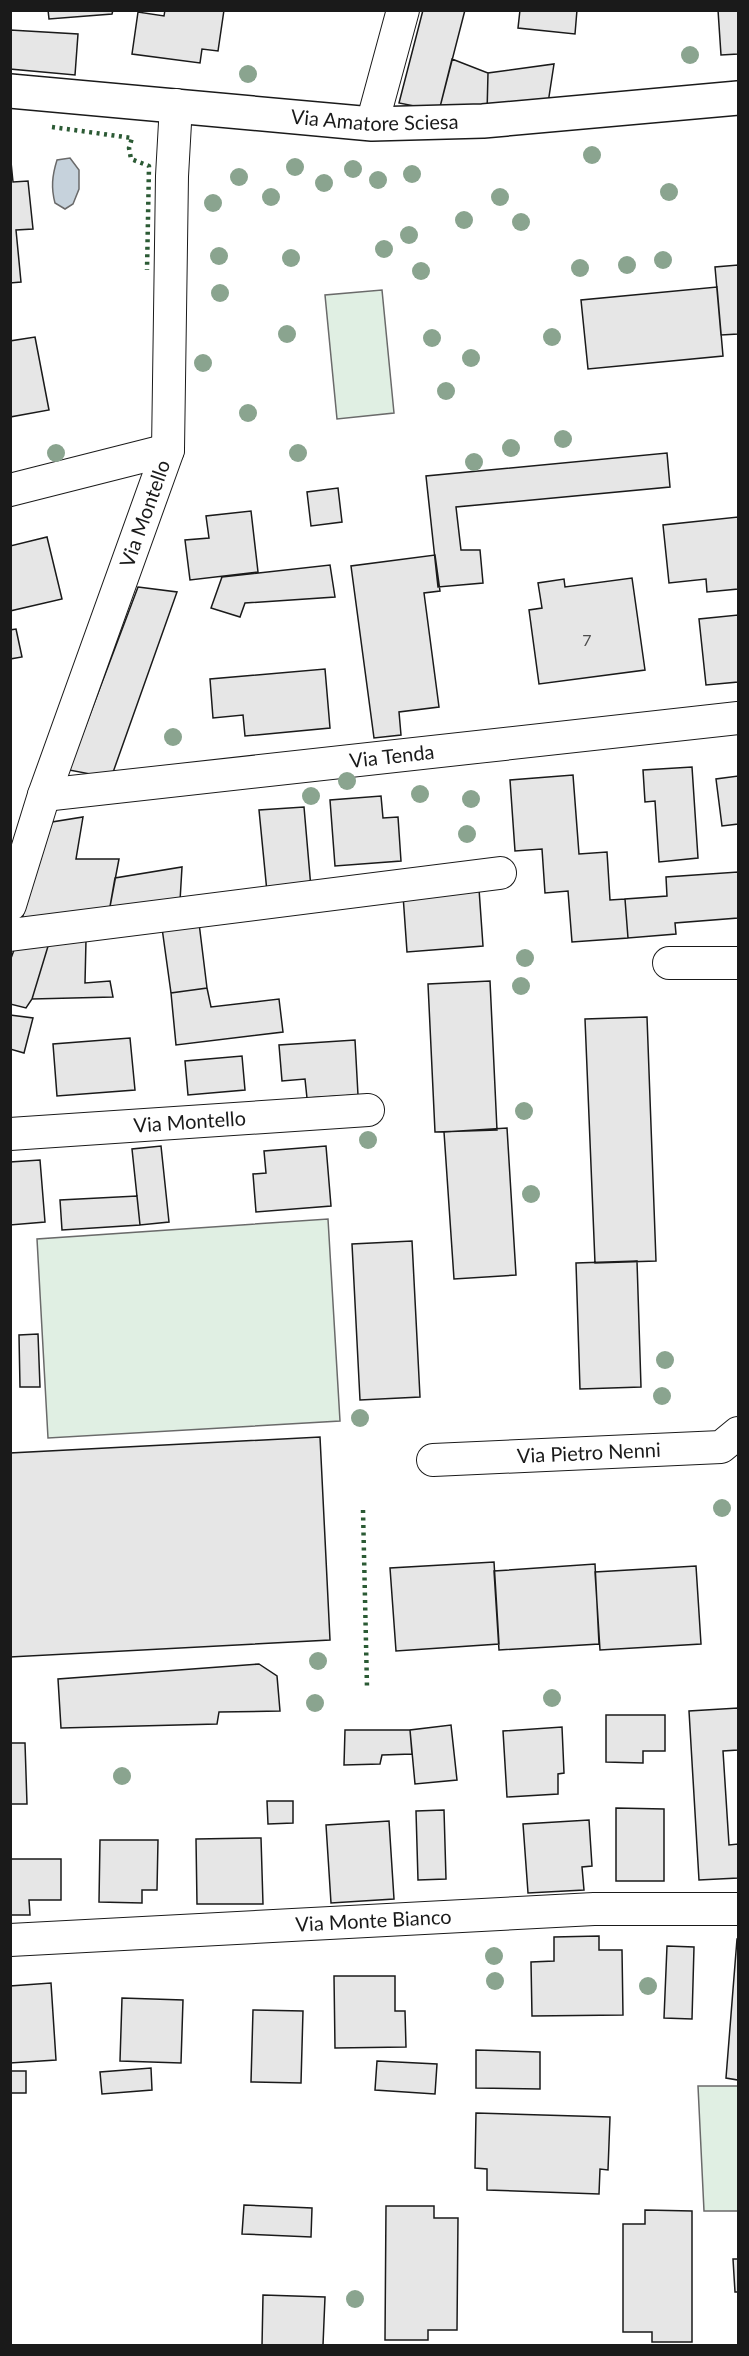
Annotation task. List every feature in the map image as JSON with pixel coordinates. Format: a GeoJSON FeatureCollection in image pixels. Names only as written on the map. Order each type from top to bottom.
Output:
{"type":"FeatureCollection","features":[{"type":"Feature","properties":{"kind":"street"},"geometry":{"type":"LineString","coordinates":[[372,124],[403,10]]}},
{"type":"Feature","properties":{"kind":"street","name":"Via Amatore Sciesa"},"geometry":{"type":"LineString","coordinates":[[10,91],[372,124],[483,121],[738,98]]}},
{"type":"Feature","properties":{"kind":"street","name":"Via Montello"},"geometry":{"type":"LineString","coordinates":[[10,905],[44,795],[168,450],[172,176],[176,105]]}},
{"type":"Feature","properties":{"kind":"street"},"geometry":{"type":"LineString","coordinates":[[10,490],[168,450]]}},
{"type":"Feature","properties":{"kind":"street","name":"Via Tenda"},"geometry":{"type":"LineString","coordinates":[[44,795],[738,718]]}},
{"type":"Feature","properties":{"kind":"street"},"geometry":{"type":"LineString","coordinates":[[10,935],[500,873]]}},
{"type":"Feature","properties":{"kind":"street"},"geometry":{"type":"LineString","coordinates":[[669,963],[738,963]]}},
{"type":"Feature","properties":{"kind":"street","name":"Via Montello"},"geometry":{"type":"LineString","coordinates":[[10,1134],[368,1110]]}},
{"type":"Feature","properties":{"kind":"street","name":"Via Pietro Nenni"},"geometry":{"type":"LineString","coordinates":[[433,1460],[721,1447],[738,1433]]}},
{"type":"Feature","properties":{"kind":"street","name":"Via Monte Bianco"},"geometry":{"type":"LineString","coordinates":[[10,1940],[594,1910],[738,1909]]}},
{"type":"Feature","properties":{"kind":"green space"},"geometry":{"type":"Polygon","coordinates":[[[382,290],[394,413],[337,419],[325,295],[382,290]]]}},
{"type":"Feature","properties":{"kind":"green space"},"geometry":{"type":"Polygon","coordinates":[[[328,1219],[340,1421],[48,1438],[37,1239],[328,1219]]]}},
{"type":"Feature","properties":{"kind":"green space"},"geometry":{"type":"Polygon","coordinates":[[[698,2086],[738,2086],[738,2211],[704,2211],[698,2086]]]}},
{"type":"Feature","properties":{"kind":"shaded area"},"geometry":{"type":"Polygon","coordinates":[[[70,158],[79,170],[79,189],[73,204],[65,209],[55,203],[53,177],[57,160],[70,158]]]}},
{"type":"Feature","properties":{"kind":"building"},"geometry":{"type":"Polygon","coordinates":[[[48,10],[113,10],[112,14],[49,19],[48,10]]]}},
{"type":"Feature","properties":{"kind":"building"},"geometry":{"type":"Polygon","coordinates":[[[165,10],[224,10],[218,51],[202,49],[200,63],[132,54],[138,12],[164,16],[165,10]]]}},
{"type":"Feature","properties":{"kind":"building"},"geometry":{"type":"Polygon","coordinates":[[[423,10],[465,10],[439,111],[399,103],[423,10]]]}},
{"type":"Feature","properties":{"kind":"building"},"geometry":{"type":"Polygon","coordinates":[[[520,10],[577,10],[575,34],[518,28],[520,10]]]}},
{"type":"Feature","properties":{"kind":"building"},"geometry":{"type":"Polygon","coordinates":[[[718,10],[738,10],[738,54],[721,55],[718,10]]]}},
{"type":"Feature","properties":{"kind":"building"},"geometry":{"type":"Polygon","coordinates":[[[10,30],[78,34],[75,75],[10,69],[10,30]]]}},
{"type":"Feature","properties":{"kind":"building"},"geometry":{"type":"Polygon","coordinates":[[[452,59],[488,73],[487,113],[439,111],[452,59]]]}},
{"type":"Feature","properties":{"kind":"building"},"geometry":{"type":"Polygon","coordinates":[[[554,64],[548,103],[487,113],[488,73],[554,64]]]}},
{"type":"Feature","properties":{"kind":"building"},"geometry":{"type":"Polygon","coordinates":[[[10,152],[13,182],[28,181],[33,229],[16,230],[21,282],[10,283],[10,152]]]}},
{"type":"Feature","properties":{"kind":"building"},"geometry":{"type":"Polygon","coordinates":[[[738,265],[738,334],[721,335],[715,267],[738,265]]]}},
{"type":"Feature","properties":{"kind":"building"},"geometry":{"type":"Polygon","coordinates":[[[717,287],[723,356],[588,369],[581,300],[717,287]]]}},
{"type":"Feature","properties":{"kind":"building"},"geometry":{"type":"Polygon","coordinates":[[[35,337],[49,410],[10,417],[10,341],[35,337]]]}},
{"type":"Feature","properties":{"kind":"building"},"geometry":{"type":"Polygon","coordinates":[[[667,453],[670,487],[456,507],[461,550],[480,550],[483,583],[438,587],[426,476],[667,453]]]}},
{"type":"Feature","properties":{"kind":"building"},"geometry":{"type":"Polygon","coordinates":[[[338,488],[342,522],[311,526],[307,492],[338,488]]]}},
{"type":"Feature","properties":{"kind":"building"},"geometry":{"type":"Polygon","coordinates":[[[251,511],[258,572],[190,580],[185,540],[209,538],[206,516],[251,511]]]}},
{"type":"Feature","properties":{"kind":"building"},"geometry":{"type":"Polygon","coordinates":[[[738,517],[738,589],[707,592],[706,579],[669,583],[663,525],[738,517]]]}},
{"type":"Feature","properties":{"kind":"building"},"geometry":{"type":"Polygon","coordinates":[[[47,537],[62,599],[10,611],[10,546],[47,537]]]}},
{"type":"Feature","properties":{"kind":"building"},"geometry":{"type":"Polygon","coordinates":[[[435,555],[440,591],[424,593],[439,707],[399,712],[401,735],[374,738],[351,566],[435,555]]]}},
{"type":"Feature","properties":{"kind":"building"},"geometry":{"type":"Polygon","coordinates":[[[330,565],[335,597],[245,603],[240,617],[211,608],[222,577],[330,565]]]}},
{"type":"Feature","properties":{"kind":"building"},"geometry":{"type":"Polygon","coordinates":[[[632,578],[645,670],[539,684],[529,610],[542,608],[538,583],[564,579],[565,587],[632,578]]]}},
{"type":"Feature","properties":{"kind":"building"},"geometry":{"type":"Polygon","coordinates":[[[138,587],[177,592],[111,778],[69,770],[138,587]]]}},
{"type":"Feature","properties":{"kind":"building"},"geometry":{"type":"Polygon","coordinates":[[[738,615],[738,682],[706,685],[699,619],[738,615]]]}},
{"type":"Feature","properties":{"kind":"building"},"geometry":{"type":"Polygon","coordinates":[[[16,629],[22,657],[10,659],[10,630],[16,629]]]}},
{"type":"Feature","properties":{"kind":"building"},"geometry":{"type":"Polygon","coordinates":[[[325,669],[330,728],[245,736],[243,715],[213,718],[210,679],[325,669]]]}},
{"type":"Feature","properties":{"kind":"building"},"geometry":{"type":"Polygon","coordinates":[[[692,767],[698,858],[659,862],[655,801],[645,802],[643,770],[692,767]]]}},
{"type":"Feature","properties":{"kind":"building"},"geometry":{"type":"Polygon","coordinates":[[[573,775],[579,854],[607,852],[610,900],[625,899],[628,938],[572,942],[568,891],[545,893],[542,849],[515,851],[510,780],[573,775]]]}},
{"type":"Feature","properties":{"kind":"building"},"geometry":{"type":"Polygon","coordinates":[[[738,776],[738,824],[722,826],[716,779],[738,776]]]}},
{"type":"Feature","properties":{"kind":"building"},"geometry":{"type":"Polygon","coordinates":[[[381,796],[383,818],[398,817],[401,861],[335,866],[330,800],[381,796]]]}},
{"type":"Feature","properties":{"kind":"building"},"geometry":{"type":"Polygon","coordinates":[[[304,807],[311,888],[267,892],[259,810],[304,807]]]}},
{"type":"Feature","properties":{"kind":"building"},"geometry":{"type":"Polygon","coordinates":[[[83,817],[76,859],[119,859],[109,912],[21,922],[52,822],[83,817]]]}},
{"type":"Feature","properties":{"kind":"building"},"geometry":{"type":"Polygon","coordinates":[[[182,867],[180,901],[109,912],[115,878],[182,867]]]}},
{"type":"Feature","properties":{"kind":"building"},"geometry":{"type":"Polygon","coordinates":[[[738,872],[738,918],[675,923],[676,934],[628,938],[625,899],[667,896],[666,877],[738,872]]]}},
{"type":"Feature","properties":{"kind":"building"},"geometry":{"type":"Polygon","coordinates":[[[479,889],[483,946],[407,952],[403,895],[479,889]]]}},
{"type":"Feature","properties":{"kind":"building"},"geometry":{"type":"Polygon","coordinates":[[[199,923],[207,988],[171,993],[162,928],[199,923]]]}},
{"type":"Feature","properties":{"kind":"building"},"geometry":{"type":"Polygon","coordinates":[[[18,939],[49,943],[32,999],[26,1008],[10,1004],[10,961],[18,939]]]}},
{"type":"Feature","properties":{"kind":"building"},"geometry":{"type":"Polygon","coordinates":[[[86,940],[85,983],[110,981],[113,997],[32,999],[49,943],[86,940]]]}},
{"type":"Feature","properties":{"kind":"building"},"geometry":{"type":"Polygon","coordinates":[[[490,981],[497,1130],[435,1132],[428,984],[490,981]]]}},
{"type":"Feature","properties":{"kind":"building"},"geometry":{"type":"Polygon","coordinates":[[[207,988],[211,1007],[279,999],[283,1032],[176,1045],[171,993],[207,988]]]}},
{"type":"Feature","properties":{"kind":"building"},"geometry":{"type":"Polygon","coordinates":[[[10,1015],[33,1018],[24,1053],[10,1049],[10,1015]]]}},
{"type":"Feature","properties":{"kind":"building"},"geometry":{"type":"Polygon","coordinates":[[[647,1017],[656,1261],[595,1263],[585,1019],[647,1017]]]}},
{"type":"Feature","properties":{"kind":"building"},"geometry":{"type":"Polygon","coordinates":[[[130,1038],[135,1090],[57,1096],[53,1044],[130,1038]]]}},
{"type":"Feature","properties":{"kind":"building"},"geometry":{"type":"Polygon","coordinates":[[[355,1040],[358,1095],[307,1098],[305,1079],[282,1081],[279,1045],[355,1040]]]}},
{"type":"Feature","properties":{"kind":"building"},"geometry":{"type":"Polygon","coordinates":[[[242,1056],[245,1090],[188,1095],[185,1061],[242,1056]]]}},
{"type":"Feature","properties":{"kind":"building"},"geometry":{"type":"Polygon","coordinates":[[[507,1128],[516,1275],[454,1279],[444,1132],[507,1128]]]}},
{"type":"Feature","properties":{"kind":"building"},"geometry":{"type":"Polygon","coordinates":[[[161,1146],[169,1222],[140,1225],[132,1149],[161,1146]]]}},
{"type":"Feature","properties":{"kind":"building"},"geometry":{"type":"Polygon","coordinates":[[[326,1146],[331,1206],[256,1212],[253,1174],[266,1173],[264,1151],[326,1146]]]}},
{"type":"Feature","properties":{"kind":"building"},"geometry":{"type":"Polygon","coordinates":[[[40,1160],[45,1222],[10,1225],[10,1162],[40,1160]]]}},
{"type":"Feature","properties":{"kind":"building"},"geometry":{"type":"Polygon","coordinates":[[[137,1196],[140,1225],[62,1230],[60,1200],[137,1196]]]}},
{"type":"Feature","properties":{"kind":"building"},"geometry":{"type":"Polygon","coordinates":[[[412,1241],[420,1397],[360,1400],[352,1244],[412,1241]]]}},
{"type":"Feature","properties":{"kind":"building"},"geometry":{"type":"Polygon","coordinates":[[[637,1261],[641,1387],[580,1389],[576,1263],[637,1261]]]}},
{"type":"Feature","properties":{"kind":"building"},"geometry":{"type":"Polygon","coordinates":[[[38,1334],[40,1387],[20,1387],[19,1335],[38,1334]]]}},
{"type":"Feature","properties":{"kind":"building"},"geometry":{"type":"Polygon","coordinates":[[[320,1437],[330,1640],[10,1657],[10,1453],[320,1437]]]}},
{"type":"Feature","properties":{"kind":"building"},"geometry":{"type":"Polygon","coordinates":[[[494,1562],[499,1644],[396,1651],[390,1568],[494,1562]]]}},
{"type":"Feature","properties":{"kind":"building"},"geometry":{"type":"Polygon","coordinates":[[[595,1564],[599,1644],[499,1650],[494,1571],[595,1564]]]}},
{"type":"Feature","properties":{"kind":"building"},"geometry":{"type":"Polygon","coordinates":[[[696,1566],[701,1644],[600,1650],[595,1572],[696,1566]]]}},
{"type":"Feature","properties":{"kind":"building"},"geometry":{"type":"Polygon","coordinates":[[[259,1664],[277,1676],[280,1711],[219,1712],[217,1724],[61,1728],[58,1679],[259,1664]]]}},
{"type":"Feature","properties":{"kind":"building"},"geometry":{"type":"Polygon","coordinates":[[[738,1708],[738,1750],[723,1751],[729,1845],[738,1844],[738,1878],[699,1880],[689,1711],[738,1708]]]}},
{"type":"Feature","properties":{"kind":"building"},"geometry":{"type":"Polygon","coordinates":[[[606,1715],[665,1715],[665,1751],[643,1751],[643,1763],[606,1762],[606,1715]]]}},
{"type":"Feature","properties":{"kind":"building"},"geometry":{"type":"Polygon","coordinates":[[[451,1725],[457,1780],[415,1784],[410,1730],[451,1725]]]}},
{"type":"Feature","properties":{"kind":"building"},"geometry":{"type":"Polygon","coordinates":[[[562,1727],[564,1773],[558,1774],[558,1794],[507,1797],[503,1731],[562,1727]]]}},
{"type":"Feature","properties":{"kind":"building"},"geometry":{"type":"Polygon","coordinates":[[[345,1730],[410,1730],[412,1754],[382,1755],[380,1764],[344,1765],[345,1730]]]}},
{"type":"Feature","properties":{"kind":"building"},"geometry":{"type":"Polygon","coordinates":[[[10,1743],[25,1743],[27,1804],[10,1804],[10,1743]]]}},
{"type":"Feature","properties":{"kind":"building"},"geometry":{"type":"Polygon","coordinates":[[[267,1801],[293,1801],[293,1823],[268,1824],[267,1801]]]}},
{"type":"Feature","properties":{"kind":"building"},"geometry":{"type":"Polygon","coordinates":[[[616,1808],[664,1809],[664,1881],[616,1881],[616,1808]]]}},
{"type":"Feature","properties":{"kind":"building"},"geometry":{"type":"Polygon","coordinates":[[[444,1810],[446,1879],[418,1880],[416,1811],[444,1810]]]}},
{"type":"Feature","properties":{"kind":"building"},"geometry":{"type":"Polygon","coordinates":[[[589,1820],[592,1866],[582,1867],[584,1890],[528,1893],[523,1824],[589,1820]]]}},
{"type":"Feature","properties":{"kind":"building"},"geometry":{"type":"Polygon","coordinates":[[[389,1821],[394,1899],[331,1903],[326,1825],[389,1821]]]}},
{"type":"Feature","properties":{"kind":"building"},"geometry":{"type":"Polygon","coordinates":[[[261,1838],[263,1904],[197,1904],[196,1839],[261,1838]]]}},
{"type":"Feature","properties":{"kind":"building"},"geometry":{"type":"Polygon","coordinates":[[[100,1840],[158,1840],[157,1890],[142,1890],[142,1903],[99,1902],[100,1840]]]}},
{"type":"Feature","properties":{"kind":"building"},"geometry":{"type":"Polygon","coordinates":[[[10,1859],[61,1859],[61,1900],[29,1900],[30,1915],[10,1915],[10,1859]]]}},
{"type":"Feature","properties":{"kind":"building"},"geometry":{"type":"Polygon","coordinates":[[[599,1936],[599,1950],[622,1950],[623,2015],[532,2016],[531,1962],[554,1961],[554,1937],[599,1936]]]}},
{"type":"Feature","properties":{"kind":"building"},"geometry":{"type":"Polygon","coordinates":[[[738,1939],[738,2080],[726,2078],[738,1939]]]}},
{"type":"Feature","properties":{"kind":"building"},"geometry":{"type":"Polygon","coordinates":[[[667,1946],[694,1947],[692,2019],[664,2018],[667,1946]]]}},
{"type":"Feature","properties":{"kind":"building"},"geometry":{"type":"Polygon","coordinates":[[[334,1976],[395,1976],[395,2011],[405,2011],[406,2047],[335,2048],[334,1976]]]}},
{"type":"Feature","properties":{"kind":"building"},"geometry":{"type":"Polygon","coordinates":[[[51,1983],[56,2060],[10,2063],[10,1986],[51,1983]]]}},
{"type":"Feature","properties":{"kind":"building"},"geometry":{"type":"Polygon","coordinates":[[[122,1998],[183,2000],[181,2063],[120,2061],[122,1998]]]}},
{"type":"Feature","properties":{"kind":"building"},"geometry":{"type":"Polygon","coordinates":[[[253,2010],[303,2011],[301,2083],[251,2082],[253,2010]]]}},
{"type":"Feature","properties":{"kind":"building"},"geometry":{"type":"Polygon","coordinates":[[[476,2050],[540,2052],[540,2089],[476,2088],[476,2050]]]}},
{"type":"Feature","properties":{"kind":"building"},"geometry":{"type":"Polygon","coordinates":[[[377,2061],[437,2064],[435,2094],[375,2090],[377,2061]]]}},
{"type":"Feature","properties":{"kind":"building"},"geometry":{"type":"Polygon","coordinates":[[[151,2068],[152,2090],[102,2094],[100,2072],[151,2068]]]}},
{"type":"Feature","properties":{"kind":"building"},"geometry":{"type":"Polygon","coordinates":[[[10,2071],[26,2071],[26,2093],[10,2093],[10,2071]]]}},
{"type":"Feature","properties":{"kind":"building"},"geometry":{"type":"Polygon","coordinates":[[[476,2113],[610,2117],[608,2170],[600,2169],[599,2194],[487,2190],[487,2169],[475,2168],[476,2113]]]}},
{"type":"Feature","properties":{"kind":"building"},"geometry":{"type":"Polygon","coordinates":[[[244,2205],[312,2208],[311,2237],[242,2234],[244,2205]]]}},
{"type":"Feature","properties":{"kind":"building"},"geometry":{"type":"Polygon","coordinates":[[[386,2206],[434,2206],[434,2218],[458,2218],[457,2330],[428,2330],[428,2340],[385,2340],[386,2206]]]}},
{"type":"Feature","properties":{"kind":"building"},"geometry":{"type":"Polygon","coordinates":[[[645,2210],[692,2211],[692,2342],[652,2342],[652,2332],[623,2332],[623,2224],[645,2224],[645,2210]]]}},
{"type":"Feature","properties":{"kind":"building"},"geometry":{"type":"Polygon","coordinates":[[[733,2259],[738,2259],[738,2292],[735,2292],[733,2259]]]}},
{"type":"Feature","properties":{"kind":"building"},"geometry":{"type":"Polygon","coordinates":[[[263,2295],[325,2297],[323,2345],[262,2346],[263,2295]]]}},
{"type":"Feature","properties":{"kind":"hedge"},"geometry":{"type":"LineString","coordinates":[[52,127],[132,138],[129,148],[131,159],[149,166],[147,270]]}},
{"type":"Feature","properties":{"kind":"hedge"},"geometry":{"type":"LineString","coordinates":[[363,1510],[367,1687]]}}]}
